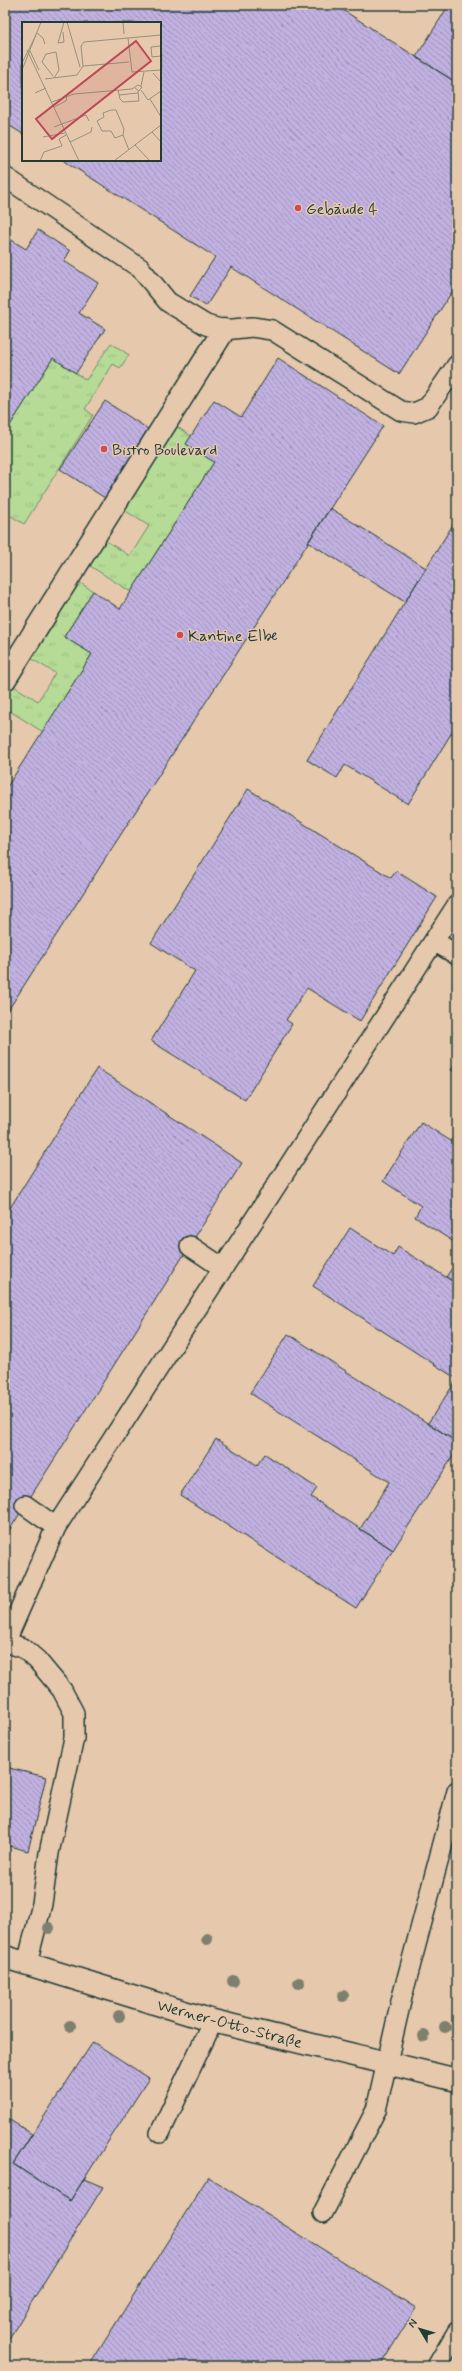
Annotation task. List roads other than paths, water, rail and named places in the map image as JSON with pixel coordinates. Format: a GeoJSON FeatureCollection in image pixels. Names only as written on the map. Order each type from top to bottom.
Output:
{"type":"FeatureCollection","features":[{"type":"Feature","properties":{"kind":"main road"},"geometry":{"type":"LineString","coordinates":[[5,679],[224,330]]}},
{"type":"Feature","properties":{"kind":"main road","name":"Werner-Otto-Straße"},"geometry":{"type":"LineString","coordinates":[[5,1958],[27,1963],[213,2021],[457,2080]]}},
{"type":"Feature","properties":{"kind":"lane"},"geometry":{"type":"LineString","coordinates":[[5,177],[140,268],[168,302],[206,325],[224,330],[252,327],[272,330],[401,410],[414,413],[428,407],[457,365]]}},
{"type":"Feature","properties":{"kind":"lane"},"geometry":{"type":"LineString","coordinates":[[27,1963],[42,1904],[49,1853],[74,1738],[74,1713],[62,1690],[37,1660],[23,1648],[5,1642],[56,1527],[457,905]]}},
{"type":"Feature","properties":{"kind":"lane"},"geometry":{"type":"LineString","coordinates":[[434,941],[457,955]]}},
{"type":"Feature","properties":{"kind":"lane"},"geometry":{"type":"LineString","coordinates":[[190,1246],[223,1268]]}},
{"type":"Feature","properties":{"kind":"lane"},"geometry":{"type":"LineString","coordinates":[[25,1505],[56,1527]]}},
{"type":"Feature","properties":{"kind":"lane"},"geometry":{"type":"LineString","coordinates":[[323,2213],[376,2110],[406,1983],[457,1792]]}},
{"type":"Feature","properties":{"kind":"lane"},"geometry":{"type":"LineString","coordinates":[[160,2133],[213,2021]]}},
{"type":"Feature","properties":{"kind":"lane"},"geometry":{"type":"LineString","coordinates":[[436,2366],[457,2332]]}},
{"type":"Feature","properties":{"kind":"place","name":"Gebäude 4"},"geometry":{"type":"Point","coordinates":[298,208]}},
{"type":"Feature","properties":{"kind":"place","name":"Bistro Boulevard"},"geometry":{"type":"Point","coordinates":[104,449]}},
{"type":"Feature","properties":{"kind":"place","name":"Kantine Elbe"},"geometry":{"type":"Point","coordinates":[180,635]}}]}
